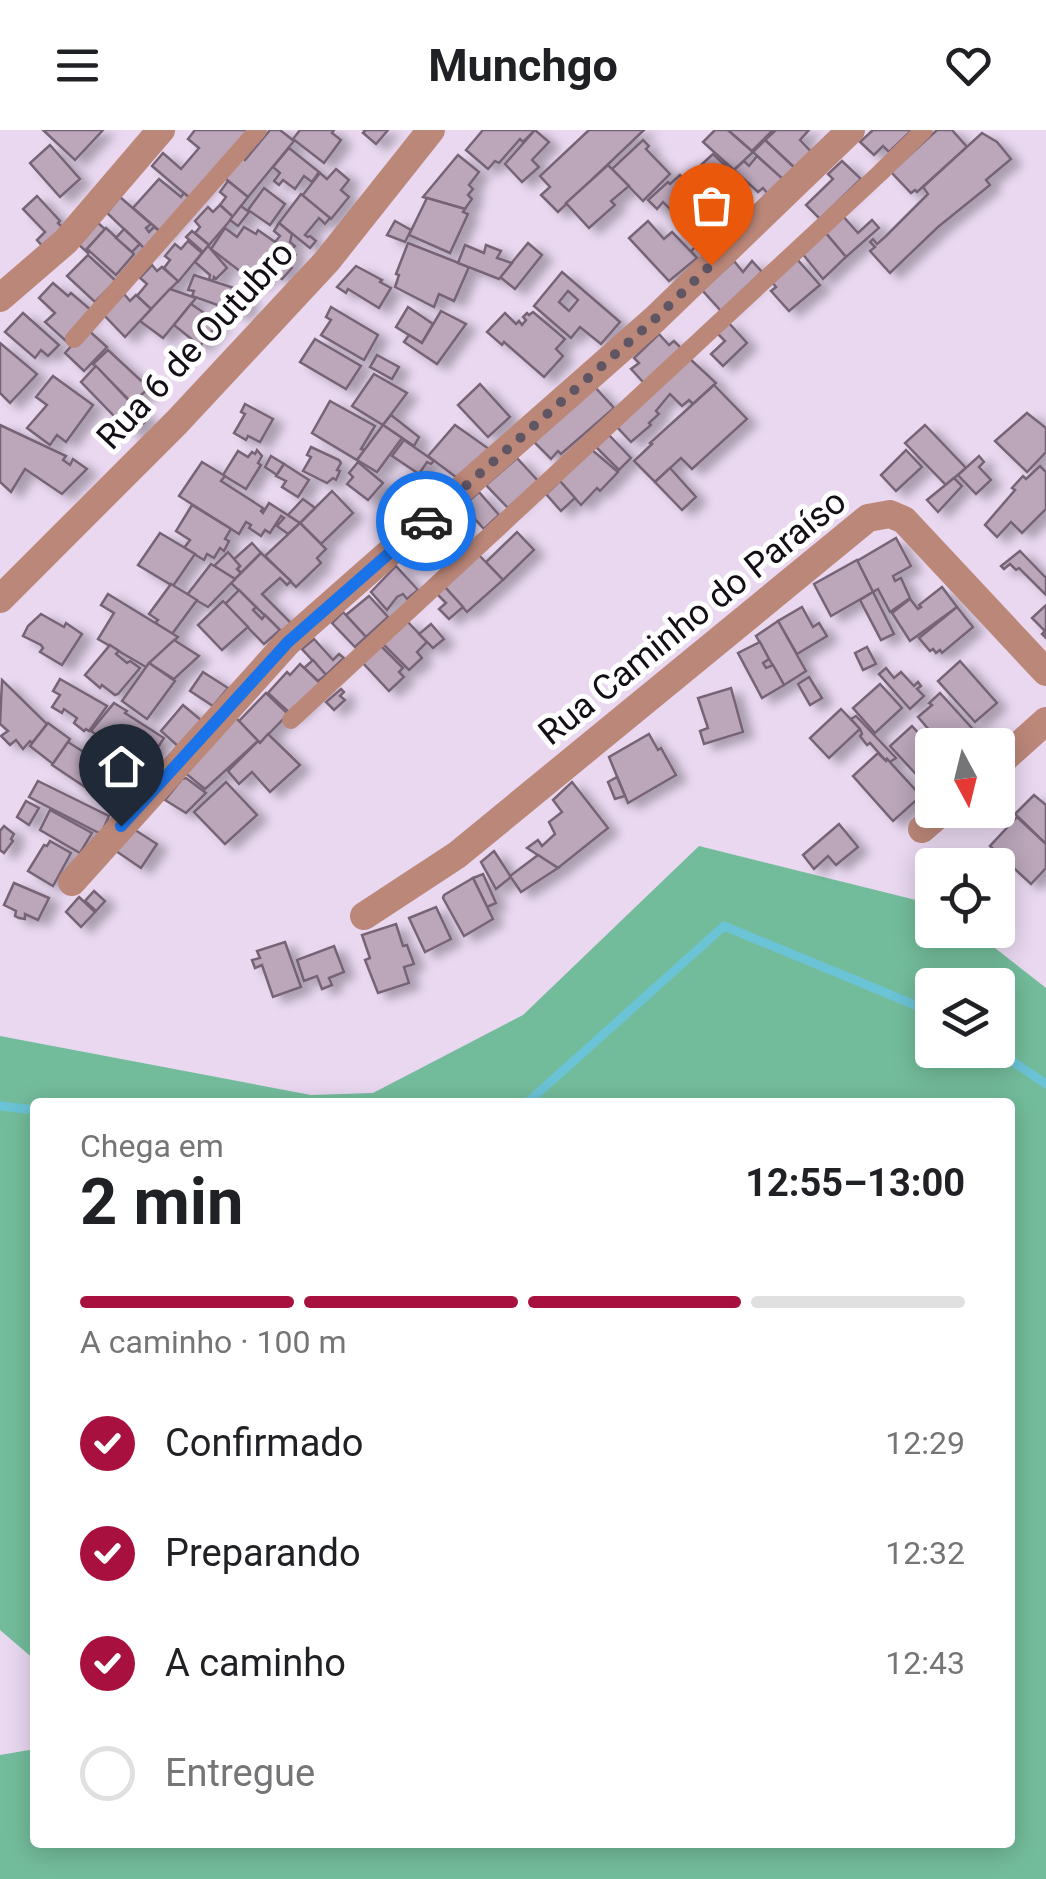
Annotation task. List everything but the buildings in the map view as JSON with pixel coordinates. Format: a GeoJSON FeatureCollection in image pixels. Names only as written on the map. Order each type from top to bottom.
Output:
{"type":"FeatureCollection","features":[{"type":"Feature","properties":{"kind":"street"},"geometry":{"type":"LineString","coordinates":[[0,298],[66,241],[161,130]]}},
{"type":"Feature","properties":{"kind":"street","name":"Rua 6 de Outubro"},"geometry":{"type":"LineString","coordinates":[[0,600],[177,422],[327,261],[431,130]]}},
{"type":"Feature","properties":{"kind":"street"},"geometry":{"type":"LineString","coordinates":[[72,882],[288,642],[655,319],[851,130]]}},
{"type":"Feature","properties":{"kind":"street","name":"Rua Caminho do Paraíso"},"geometry":{"type":"LineString","coordinates":[[364,916],[457,855],[868,518],[890,514],[904,520],[1046,672]]}},
{"type":"Feature","properties":{"kind":"street"},"geometry":{"type":"LineString","coordinates":[[1015,749],[1046,721]]}},
{"type":"Feature","properties":{"kind":"lane"},"geometry":{"type":"LineString","coordinates":[[74,339],[258,130]]}},
{"type":"Feature","properties":{"kind":"lane"},"geometry":{"type":"LineString","coordinates":[[291,720],[924,130]]}},
{"type":"Feature","properties":{"kind":"green space"},"geometry":{"type":"Polygon","coordinates":[[[699,846],[915,900],[915,948],[995,948],[1046,988],[1046,1879],[0,1879],[0,1755],[30,1750],[30,1848],[1015,1848],[1015,1098],[30,1098],[30,1656],[0,1630],[0,1036],[311,1095],[373,1093],[523,1015],[699,846]]]}},
{"type":"Feature","properties":{"kind":"waterway"},"geometry":{"type":"LineString","coordinates":[[532,1098],[724,926],[915,1005]]}},
{"type":"Feature","properties":{"kind":"waterway"},"geometry":{"type":"LineString","coordinates":[[1015,1063],[1046,1084]]}},
{"type":"Feature","properties":{"kind":"waterway"},"geometry":{"type":"LineString","coordinates":[[0,1106],[30,1109]]}},
{"type":"Feature","properties":{"kind":"way so far"},"geometry":{"type":"LineString","coordinates":[[426,521],[711,265]]}},
{"type":"Feature","properties":{"kind":"route"},"geometry":{"type":"LineString","coordinates":[[121,826],[288,642],[426,521]]}}]}
